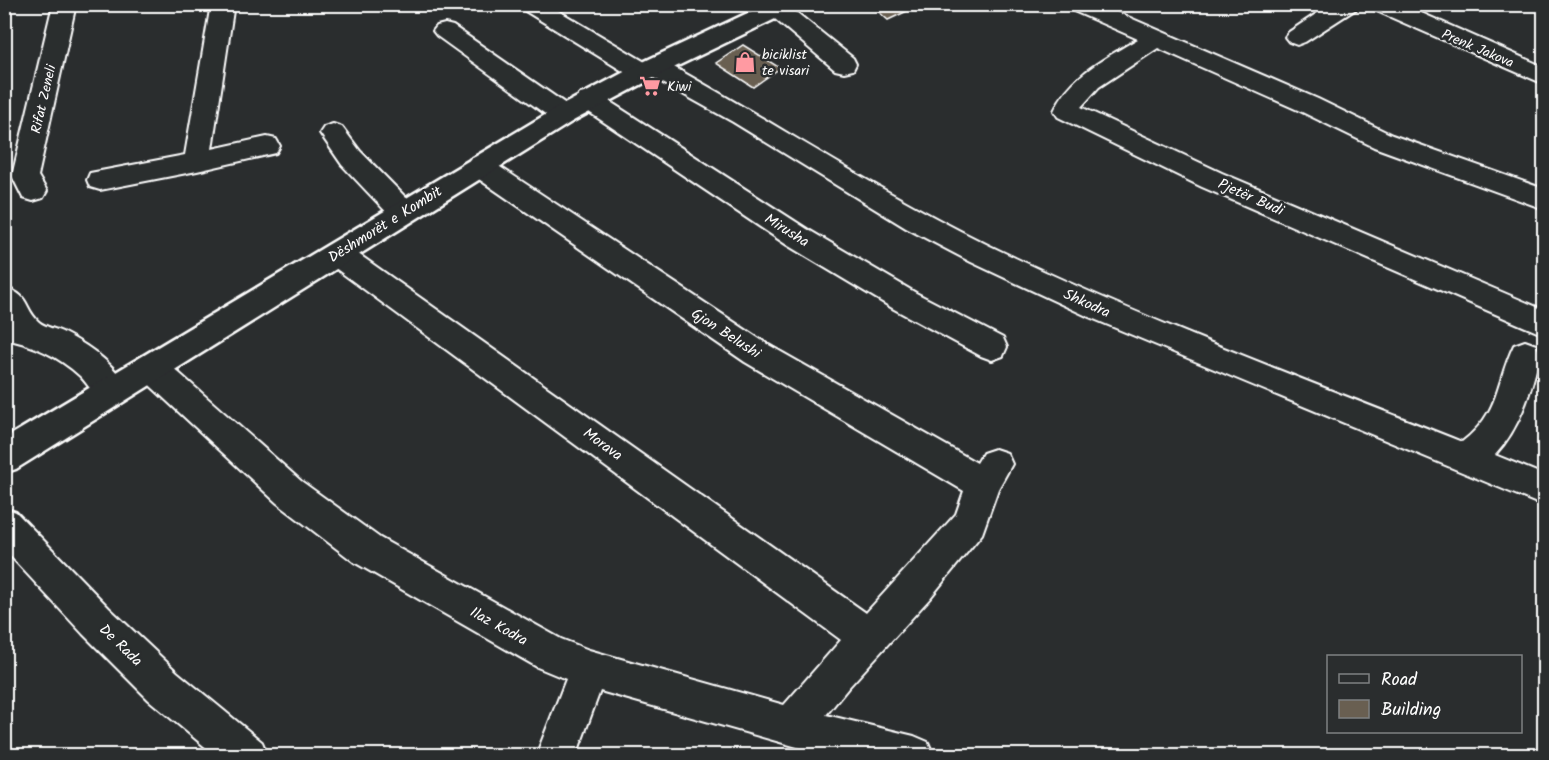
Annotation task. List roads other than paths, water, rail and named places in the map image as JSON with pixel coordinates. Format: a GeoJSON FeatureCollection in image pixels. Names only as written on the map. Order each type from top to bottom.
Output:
{"type":"FeatureCollection","features":[{"type":"Feature","properties":{"kind":"main road","name":"Dëshmorët e Kombit"},"geometry":{"type":"LineString","coordinates":[[4,458],[589,100],[783,7]]}},
{"type":"Feature","properties":{"kind":"street","name":"Rifat Zeneli"},"geometry":{"type":"LineString","coordinates":[[33,191],[25,176],[65,4]]}},
{"type":"Feature","properties":{"kind":"street"},"geometry":{"type":"LineString","coordinates":[[197,162],[223,4]]}},
{"type":"Feature","properties":{"kind":"street","name":"Shkodra"},"geometry":{"type":"LineString","coordinates":[[530,4],[648,70],[742,116],[916,221],[981,254],[1131,322],[1545,491]]}},
{"type":"Feature","properties":{"kind":"street"},"geometry":{"type":"LineString","coordinates":[[1077,4],[1309,105],[1383,141],[1545,199]]}},
{"type":"Feature","properties":{"kind":"street"},"geometry":{"type":"LineString","coordinates":[[1297,37],[1348,4]]}},
{"type":"Feature","properties":{"kind":"street","name":"Prenk Jakova"},"geometry":{"type":"LineString","coordinates":[[1380,4],[1545,76]]}},
{"type":"Feature","properties":{"kind":"street","name":"Dëshmorët e Kombit"},"geometry":{"type":"LineString","coordinates":[[783,7],[844,64]]}},
{"type":"Feature","properties":{"kind":"street"},"geometry":{"type":"LineString","coordinates":[[445,31],[564,115]]}},
{"type":"Feature","properties":{"kind":"street","name":"Pjetër Budi"},"geometry":{"type":"LineString","coordinates":[[1154,39],[1094,78],[1074,96],[1067,111],[1212,180],[1545,323]]}},
{"type":"Feature","properties":{"kind":"street","name":"Mirusha"},"geometry":{"type":"LineString","coordinates":[[589,100],[797,237],[905,301],[992,347]]}},
{"type":"Feature","properties":{"kind":"street"},"geometry":{"type":"LineString","coordinates":[[333,134],[351,158],[404,213]]}},
{"type":"Feature","properties":{"kind":"street"},"geometry":{"type":"LineString","coordinates":[[100,180],[267,146]]}},
{"type":"Feature","properties":{"kind":"street","name":"Gjon Belushi"},"geometry":{"type":"LineString","coordinates":[[479,166],[756,353],[989,474],[970,523],[917,586],[868,637]]}},
{"type":"Feature","properties":{"kind":"street","name":"Morava"},"geometry":{"type":"LineString","coordinates":[[337,254],[868,637]]}},
{"type":"Feature","properties":{"kind":"street"},"geometry":{"type":"LineString","coordinates":[[4,300],[10,302],[16,328],[67,348],[101,375],[113,391]]}},
{"type":"Feature","properties":{"kind":"street"},"geometry":{"type":"LineString","coordinates":[[1467,458],[1496,433],[1506,414],[1525,354]]}},
{"type":"Feature","properties":{"kind":"street","name":"Ilaz Kodra"},"geometry":{"type":"LineString","coordinates":[[151,367],[289,492],[367,550],[550,654],[589,669],[792,727],[914,756]]}},
{"type":"Feature","properties":{"kind":"street","name":"De Rada"},"geometry":{"type":"LineString","coordinates":[[4,524],[96,621],[163,686],[248,756]]}},
{"type":"Feature","properties":{"kind":"street"},"geometry":{"type":"LineString","coordinates":[[792,727],[868,637]]}},
{"type":"Feature","properties":{"kind":"street"},"geometry":{"type":"LineString","coordinates":[[556,756],[589,669]]}},
{"type":"Feature","properties":{"kind":"place","name":"biciklist te visari"},"geometry":{"type":"Point","coordinates":[745,62]}},
{"type":"Feature","properties":{"kind":"place","name":"Kiwi"},"geometry":{"type":"Point","coordinates":[650,86]}}]}
